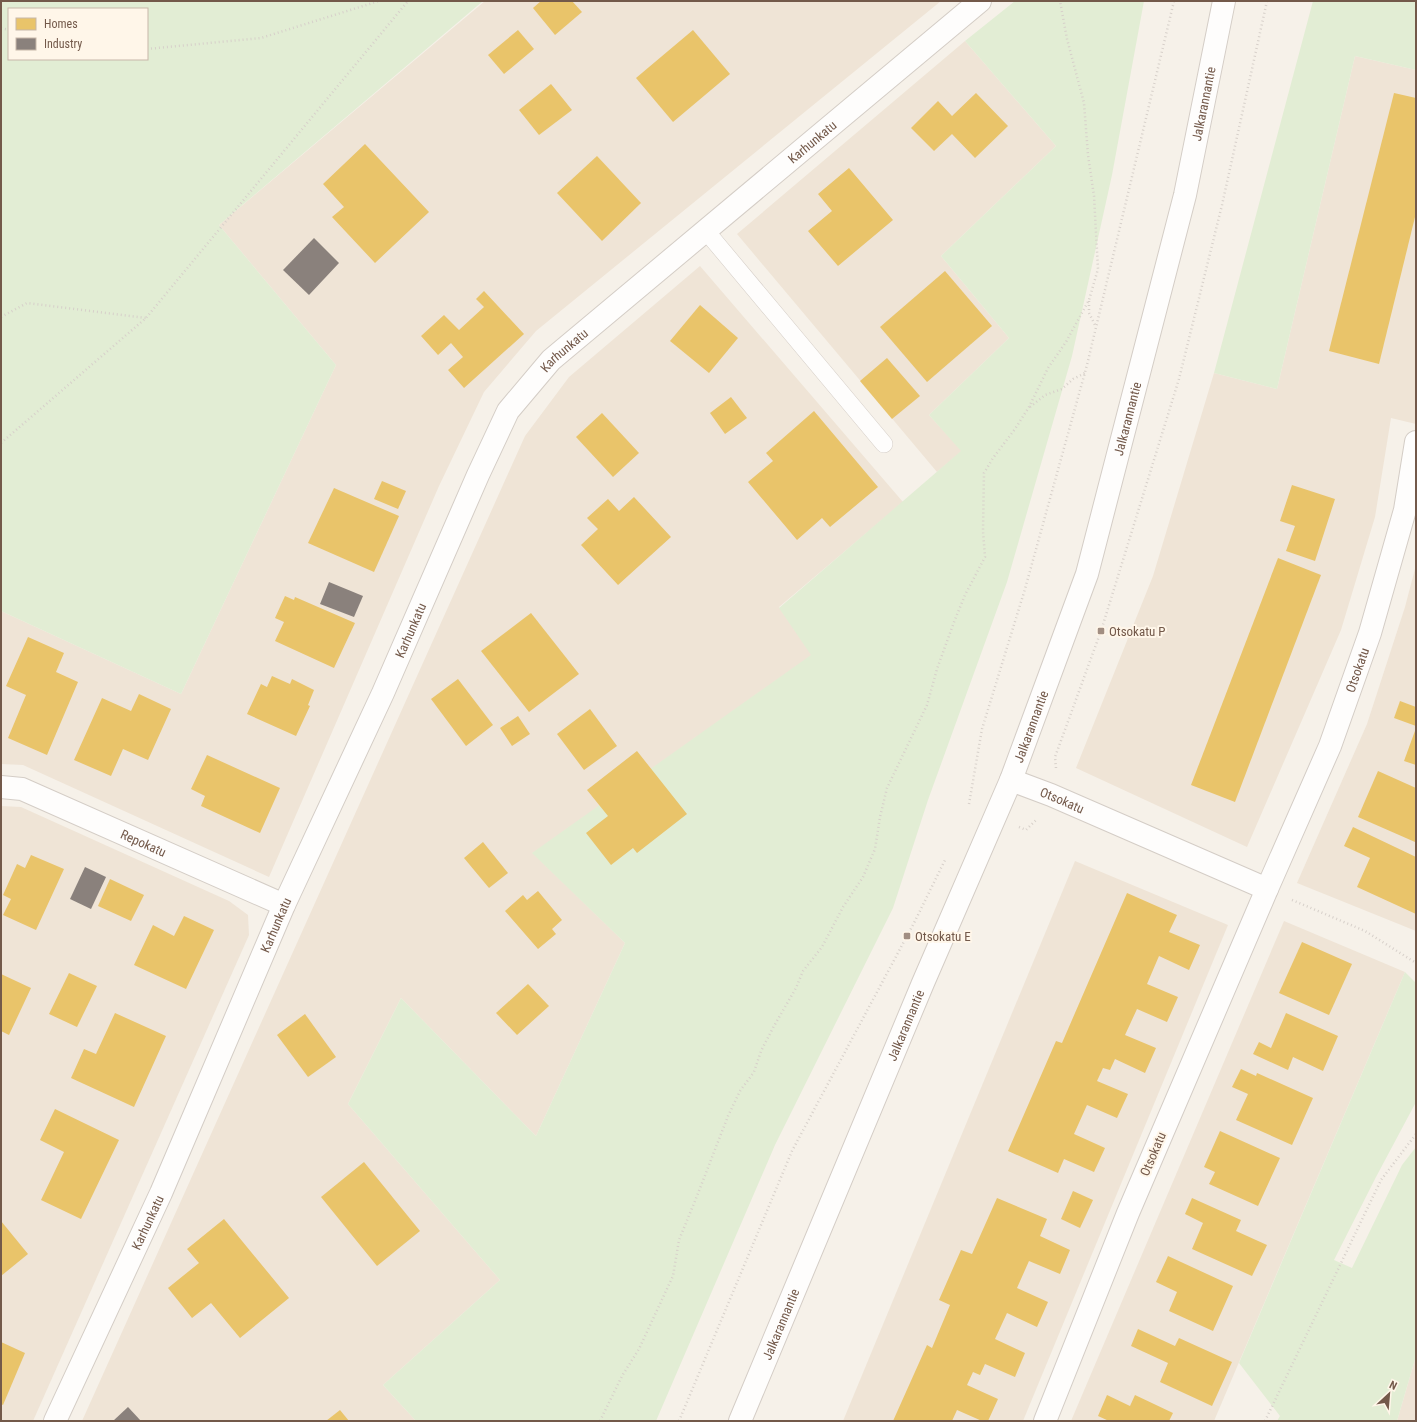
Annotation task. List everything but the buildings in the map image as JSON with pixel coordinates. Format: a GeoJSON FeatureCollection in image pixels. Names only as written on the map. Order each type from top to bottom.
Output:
{"type":"FeatureCollection","features":[{"type":"Feature","properties":{"kind":"street","name":"Karhunkatu"},"geometry":{"type":"LineString","coordinates":[[55,1421],[161,1193],[284,905],[383,693],[478,475],[508,411],[551,360],[980,1]]}},
{"type":"Feature","properties":{"kind":"street","name":"Jalkarannantie"},"geometry":{"type":"LineString","coordinates":[[740,1421],[923,984],[1011,780],[1087,574],[1185,195],[1224,1]]}},
{"type":"Feature","properties":{"kind":"street","name":"Otsokatu"},"geometry":{"type":"LineString","coordinates":[[1045,1421],[1128,1213],[1330,746],[1370,633],[1405,510],[1416,442]]}},
{"type":"Feature","properties":{"kind":"street","name":"Otsokatu"},"geometry":{"type":"LineString","coordinates":[[1011,780],[1051,795],[1267,889]]}},
{"type":"Feature","properties":{"kind":"street","name":"Repokatu"},"geometry":{"type":"LineString","coordinates":[[1,787],[22,789],[284,905]]}},
{"type":"Feature","properties":{"kind":"lane"},"geometry":{"type":"LineString","coordinates":[[706,230],[884,444]]}},
{"type":"Feature","properties":{"kind":"path"},"geometry":{"type":"LineString","coordinates":[[148,49],[261,38],[379,1]]}},
{"type":"Feature","properties":{"kind":"path"},"geometry":{"type":"LineString","coordinates":[[1,443],[146,318],[408,1]]}},
{"type":"Feature","properties":{"kind":"path"},"geometry":{"type":"LineString","coordinates":[[600,1421],[622,1376],[639,1349],[673,1276],[679,1240],[728,1116],[740,1091],[754,1072],[761,1052],[796,988],[803,971],[822,947],[843,907],[863,877],[875,850],[880,817],[887,788],[927,705],[937,669],[954,622],[965,595],[985,557],[983,532],[984,473],[1029,407],[1048,368],[1066,342],[1089,300],[1098,270],[1094,196],[1088,155],[1084,103],[1067,39],[1060,1]]}},
{"type":"Feature","properties":{"kind":"path"},"geometry":{"type":"LineString","coordinates":[[1038,818],[1026,830],[969,806],[982,729],[1025,588],[1085,373],[1174,1]]}},
{"type":"Feature","properties":{"kind":"path"},"geometry":{"type":"LineString","coordinates":[[1055,757],[1101,631],[1179,379],[1222,205],[1267,1]]}},
{"type":"Feature","properties":{"kind":"path"},"geometry":{"type":"LineString","coordinates":[[1089,300],[1089,313],[1096,327]]}},
{"type":"Feature","properties":{"kind":"path"},"geometry":{"type":"LineString","coordinates":[[1,317],[27,303],[146,318]]}},
{"type":"Feature","properties":{"kind":"path"},"geometry":{"type":"LineString","coordinates":[[1029,407],[1045,395],[1062,389],[1073,379],[1085,373]]}},
{"type":"Feature","properties":{"kind":"path"},"geometry":{"type":"LineString","coordinates":[[679,1421],[792,1152],[915,921],[948,853]]}},
{"type":"Feature","properties":{"kind":"path"},"geometry":{"type":"LineString","coordinates":[[1267,889],[1365,931],[1416,964]]}},
{"type":"Feature","properties":{"kind":"path"},"geometry":{"type":"LineString","coordinates":[[1265,1421],[1382,1180],[1416,1134]]}},
{"type":"Feature","properties":{"kind":"shaded area"},"geometry":{"type":"Polygon","coordinates":[[[485,1],[941,1],[536,331],[484,392],[439,486],[269,877],[23,765],[1,764],[1,611],[181,694],[336,365],[219,225],[485,1]]]}},
{"type":"Feature","properties":{"kind":"shaded area"},"geometry":{"type":"Polygon","coordinates":[[[965,41],[1056,146],[941,256],[1009,338],[929,415],[962,451],[937,472],[737,234],[965,41]]]}},
{"type":"Feature","properties":{"kind":"shaded area"},"geometry":{"type":"Polygon","coordinates":[[[1355,56],[1416,70],[1416,424],[1391,418],[1375,517],[1341,630],[1247,847],[1076,768],[1153,576],[1214,373],[1277,389],[1355,56]]]}},
{"type":"Feature","properties":{"kind":"shaded area"},"geometry":{"type":"Polygon","coordinates":[[[700,266],[903,502],[779,607],[812,655],[533,853],[625,943],[536,1136],[401,998],[348,1104],[500,1280],[383,1385],[416,1421],[82,1421],[525,436],[569,377],[700,266]]]}},
{"type":"Feature","properties":{"kind":"shaded area"},"geometry":{"type":"Polygon","coordinates":[[[1416,565],[1416,931],[1297,883],[1367,724],[1405,607],[1416,565]]]}},
{"type":"Feature","properties":{"kind":"shaded area"},"geometry":{"type":"Polygon","coordinates":[[[1,806],[21,807],[229,901],[248,915],[249,935],[33,1421],[1,1421],[1,806]]]}},
{"type":"Feature","properties":{"kind":"shaded area"},"geometry":{"type":"Polygon","coordinates":[[[1075,861],[1228,925],[1023,1421],[843,1421],[1075,861]]]}},
{"type":"Feature","properties":{"kind":"shaded area"},"geometry":{"type":"Polygon","coordinates":[[[1284,921],[1405,972],[1214,1421],[1071,1421],[1284,921]]]}},
{"type":"Feature","properties":{"kind":"shaded area"},"geometry":{"type":"Polygon","coordinates":[[[1416,1356],[1416,1421],[1397,1421],[1416,1356]]]}},
{"type":"Feature","properties":{"kind":"green space"},"geometry":{"type":"Polygon","coordinates":[[[1,1],[483,1],[219,225],[336,365],[181,694],[1,611],[1,1]]]}},
{"type":"Feature","properties":{"kind":"green space"},"geometry":{"type":"Polygon","coordinates":[[[1015,1],[1144,1],[1112,175],[1072,356],[1007,582],[928,800],[893,908],[775,1145],[656,1421],[416,1421],[383,1385],[500,1280],[348,1104],[401,998],[536,1136],[625,943],[532,853],[811,655],[779,608],[961,451],[929,415],[1009,338],[941,256],[1056,146],[965,41],[1015,1]]]}},
{"type":"Feature","properties":{"kind":"green space"},"geometry":{"type":"Polygon","coordinates":[[[1313,1],[1416,1],[1416,70],[1355,56],[1277,389],[1214,373],[1313,1]]]}},
{"type":"Feature","properties":{"kind":"green space"},"geometry":{"type":"Polygon","coordinates":[[[1405,972],[1416,983],[1416,1102],[1334,1260],[1352,1268],[1402,1165],[1416,1147],[1416,1356],[1397,1421],[1277,1421],[1280,1416],[1239,1363],[1405,972]]]}},
{"type":"Feature","properties":{"kind":"place","name":"Otsokatu P"},"geometry":{"type":"Point","coordinates":[1101,631]}},
{"type":"Feature","properties":{"kind":"place","name":"Otsokatu E"},"geometry":{"type":"Point","coordinates":[907,936]}}]}
